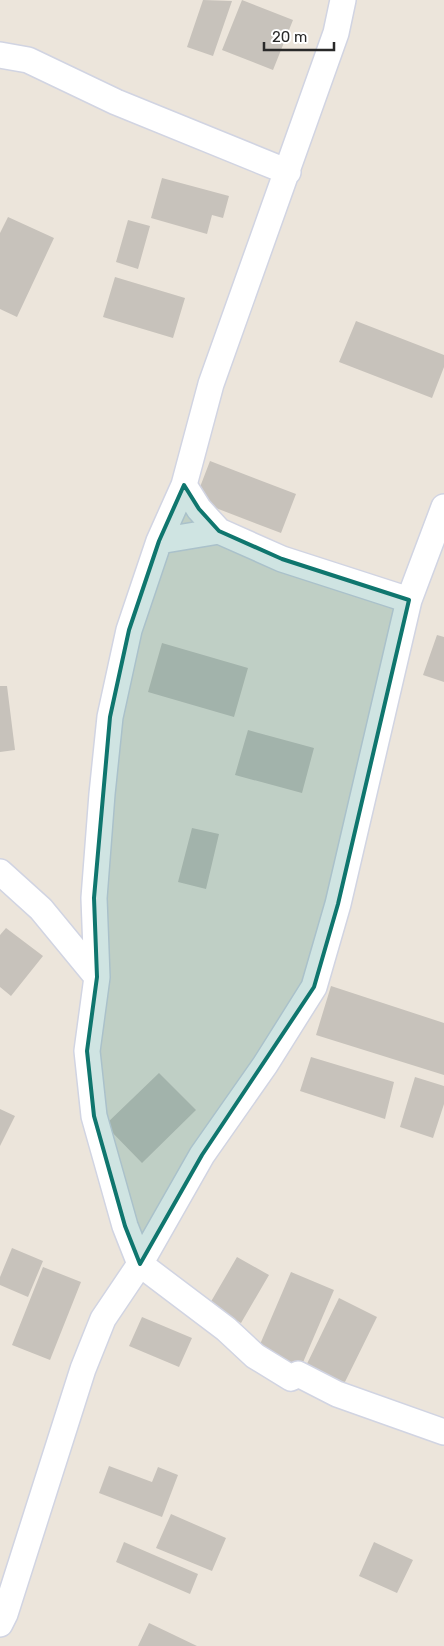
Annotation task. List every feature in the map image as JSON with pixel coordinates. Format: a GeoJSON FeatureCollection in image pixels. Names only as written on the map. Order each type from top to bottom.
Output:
{"type":"FeatureCollection","features":[{"type":"Feature","properties":{"kind":"street"},"geometry":{"type":"LineString","coordinates":[[343,0],[336,32],[288,172],[211,384],[184,485],[159,540],[129,630],[110,717],[94,898],[97,977],[87,1051],[94,1116],[125,1226],[140,1264],[226,1329],[255,1356],[291,1378],[298,1374],[337,1394],[444,1432]]}},
{"type":"Feature","properties":{"kind":"street"},"geometry":{"type":"LineString","coordinates":[[0,55],[28,60],[116,102],[288,172]]}},
{"type":"Feature","properties":{"kind":"street"},"geometry":{"type":"LineString","coordinates":[[184,485],[199,509],[220,531],[282,559],[409,600]]}},
{"type":"Feature","properties":{"kind":"street"},"geometry":{"type":"LineString","coordinates":[[0,1624],[6,1614],[83,1369],[103,1320],[140,1264],[202,1155],[265,1065],[314,987],[338,904],[409,600],[437,544],[444,507]]}},
{"type":"Feature","properties":{"kind":"street"},"geometry":{"type":"LineString","coordinates":[[159,540],[220,531]]}},
{"type":"Feature","properties":{"kind":"street"},"geometry":{"type":"LineString","coordinates":[[0,872],[40,909],[97,977]]}},
{"type":"Feature","properties":{"kind":"highlighted area"},"geometry":{"type":"Polygon","coordinates":[[[184,485],[199,509],[219,531],[282,559],[409,600],[338,904],[314,987],[202,1155],[140,1264],[125,1226],[94,1116],[87,1051],[97,977],[94,898],[110,717],[129,630],[159,541],[184,485]]]}},
{"type":"Feature","properties":{"kind":"building"},"geometry":{"type":"Polygon","coordinates":[[[203,0],[232,1],[213,56],[187,47],[203,0]]]}},
{"type":"Feature","properties":{"kind":"building"},"geometry":{"type":"Polygon","coordinates":[[[242,0],[293,20],[273,70],[222,50],[242,0]]]}},
{"type":"Feature","properties":{"kind":"building"},"geometry":{"type":"Polygon","coordinates":[[[162,178],[229,196],[223,218],[212,215],[207,234],[151,218],[162,178]]]}},
{"type":"Feature","properties":{"kind":"building"},"geometry":{"type":"Polygon","coordinates":[[[8,217],[54,238],[17,317],[0,309],[0,233],[8,217]]]}},
{"type":"Feature","properties":{"kind":"building"},"geometry":{"type":"Polygon","coordinates":[[[128,220],[150,226],[138,269],[116,262],[128,220]]]}},
{"type":"Feature","properties":{"kind":"building"},"geometry":{"type":"Polygon","coordinates":[[[115,277],[185,298],[173,338],[103,317],[115,277]]]}},
{"type":"Feature","properties":{"kind":"building"},"geometry":{"type":"Polygon","coordinates":[[[356,321],[444,355],[444,367],[432,398],[339,362],[356,321]]]}},
{"type":"Feature","properties":{"kind":"building"},"geometry":{"type":"Polygon","coordinates":[[[210,461],[296,494],[281,533],[195,500],[210,461]]]}},
{"type":"Feature","properties":{"kind":"building"},"geometry":{"type":"Polygon","coordinates":[[[437,635],[444,637],[444,682],[423,675],[437,635]]]}},
{"type":"Feature","properties":{"kind":"building"},"geometry":{"type":"Polygon","coordinates":[[[162,643],[248,668],[234,717],[148,692],[162,643]]]}},
{"type":"Feature","properties":{"kind":"building"},"geometry":{"type":"Polygon","coordinates":[[[0,686],[7,686],[15,750],[0,752],[0,686]]]}},
{"type":"Feature","properties":{"kind":"building"},"geometry":{"type":"Polygon","coordinates":[[[248,730],[314,748],[302,793],[235,775],[248,730]]]}},
{"type":"Feature","properties":{"kind":"building"},"geometry":{"type":"Polygon","coordinates":[[[192,828],[219,834],[206,889],[178,882],[192,828]]]}},
{"type":"Feature","properties":{"kind":"building"},"geometry":{"type":"Polygon","coordinates":[[[6,928],[43,956],[11,996],[0,987],[0,935],[6,928]]]}},
{"type":"Feature","properties":{"kind":"building"},"geometry":{"type":"Polygon","coordinates":[[[331,986],[444,1023],[444,1075],[316,1035],[331,986]]]}},
{"type":"Feature","properties":{"kind":"building"},"geometry":{"type":"Polygon","coordinates":[[[311,1057],[394,1082],[385,1119],[300,1091],[311,1057]]]}},
{"type":"Feature","properties":{"kind":"building"},"geometry":{"type":"Polygon","coordinates":[[[159,1073],[196,1110],[142,1163],[105,1125],[159,1073]]]}},
{"type":"Feature","properties":{"kind":"building"},"geometry":{"type":"Polygon","coordinates":[[[415,1077],[444,1086],[444,1104],[433,1138],[400,1127],[415,1077]]]}},
{"type":"Feature","properties":{"kind":"building"},"geometry":{"type":"Polygon","coordinates":[[[0,1109],[15,1116],[0,1146],[0,1109]]]}},
{"type":"Feature","properties":{"kind":"building"},"geometry":{"type":"Polygon","coordinates":[[[12,1248],[43,1261],[28,1297],[0,1285],[0,1277],[12,1248]]]}},
{"type":"Feature","properties":{"kind":"building"},"geometry":{"type":"Polygon","coordinates":[[[237,1257],[269,1275],[241,1323],[209,1305],[237,1257]]]}},
{"type":"Feature","properties":{"kind":"building"},"geometry":{"type":"Polygon","coordinates":[[[43,1267],[81,1282],[50,1360],[12,1345],[43,1267]]]}},
{"type":"Feature","properties":{"kind":"building"},"geometry":{"type":"Polygon","coordinates":[[[291,1272],[334,1290],[298,1374],[255,1356],[291,1272]]]}},
{"type":"Feature","properties":{"kind":"building"},"geometry":{"type":"Polygon","coordinates":[[[339,1298],[377,1317],[341,1390],[303,1372],[339,1298]]]}},
{"type":"Feature","properties":{"kind":"building"},"geometry":{"type":"Polygon","coordinates":[[[142,1317],[192,1338],[179,1367],[129,1346],[142,1317]]]}},
{"type":"Feature","properties":{"kind":"building"},"geometry":{"type":"Polygon","coordinates":[[[109,1466],[152,1482],[158,1467],[178,1475],[162,1517],[99,1493],[109,1466]]]}},
{"type":"Feature","properties":{"kind":"building"},"geometry":{"type":"Polygon","coordinates":[[[171,1514],[226,1538],[212,1571],[156,1548],[171,1514]]]}},
{"type":"Feature","properties":{"kind":"building"},"geometry":{"type":"Polygon","coordinates":[[[124,1542],[198,1574],[190,1594],[116,1562],[124,1542]]]}},
{"type":"Feature","properties":{"kind":"building"},"geometry":{"type":"Polygon","coordinates":[[[374,1542],[413,1560],[397,1593],[359,1576],[374,1542]]]}},
{"type":"Feature","properties":{"kind":"building"},"geometry":{"type":"Polygon","coordinates":[[[149,1623],[197,1646],[138,1646],[149,1623]]]}}]}
